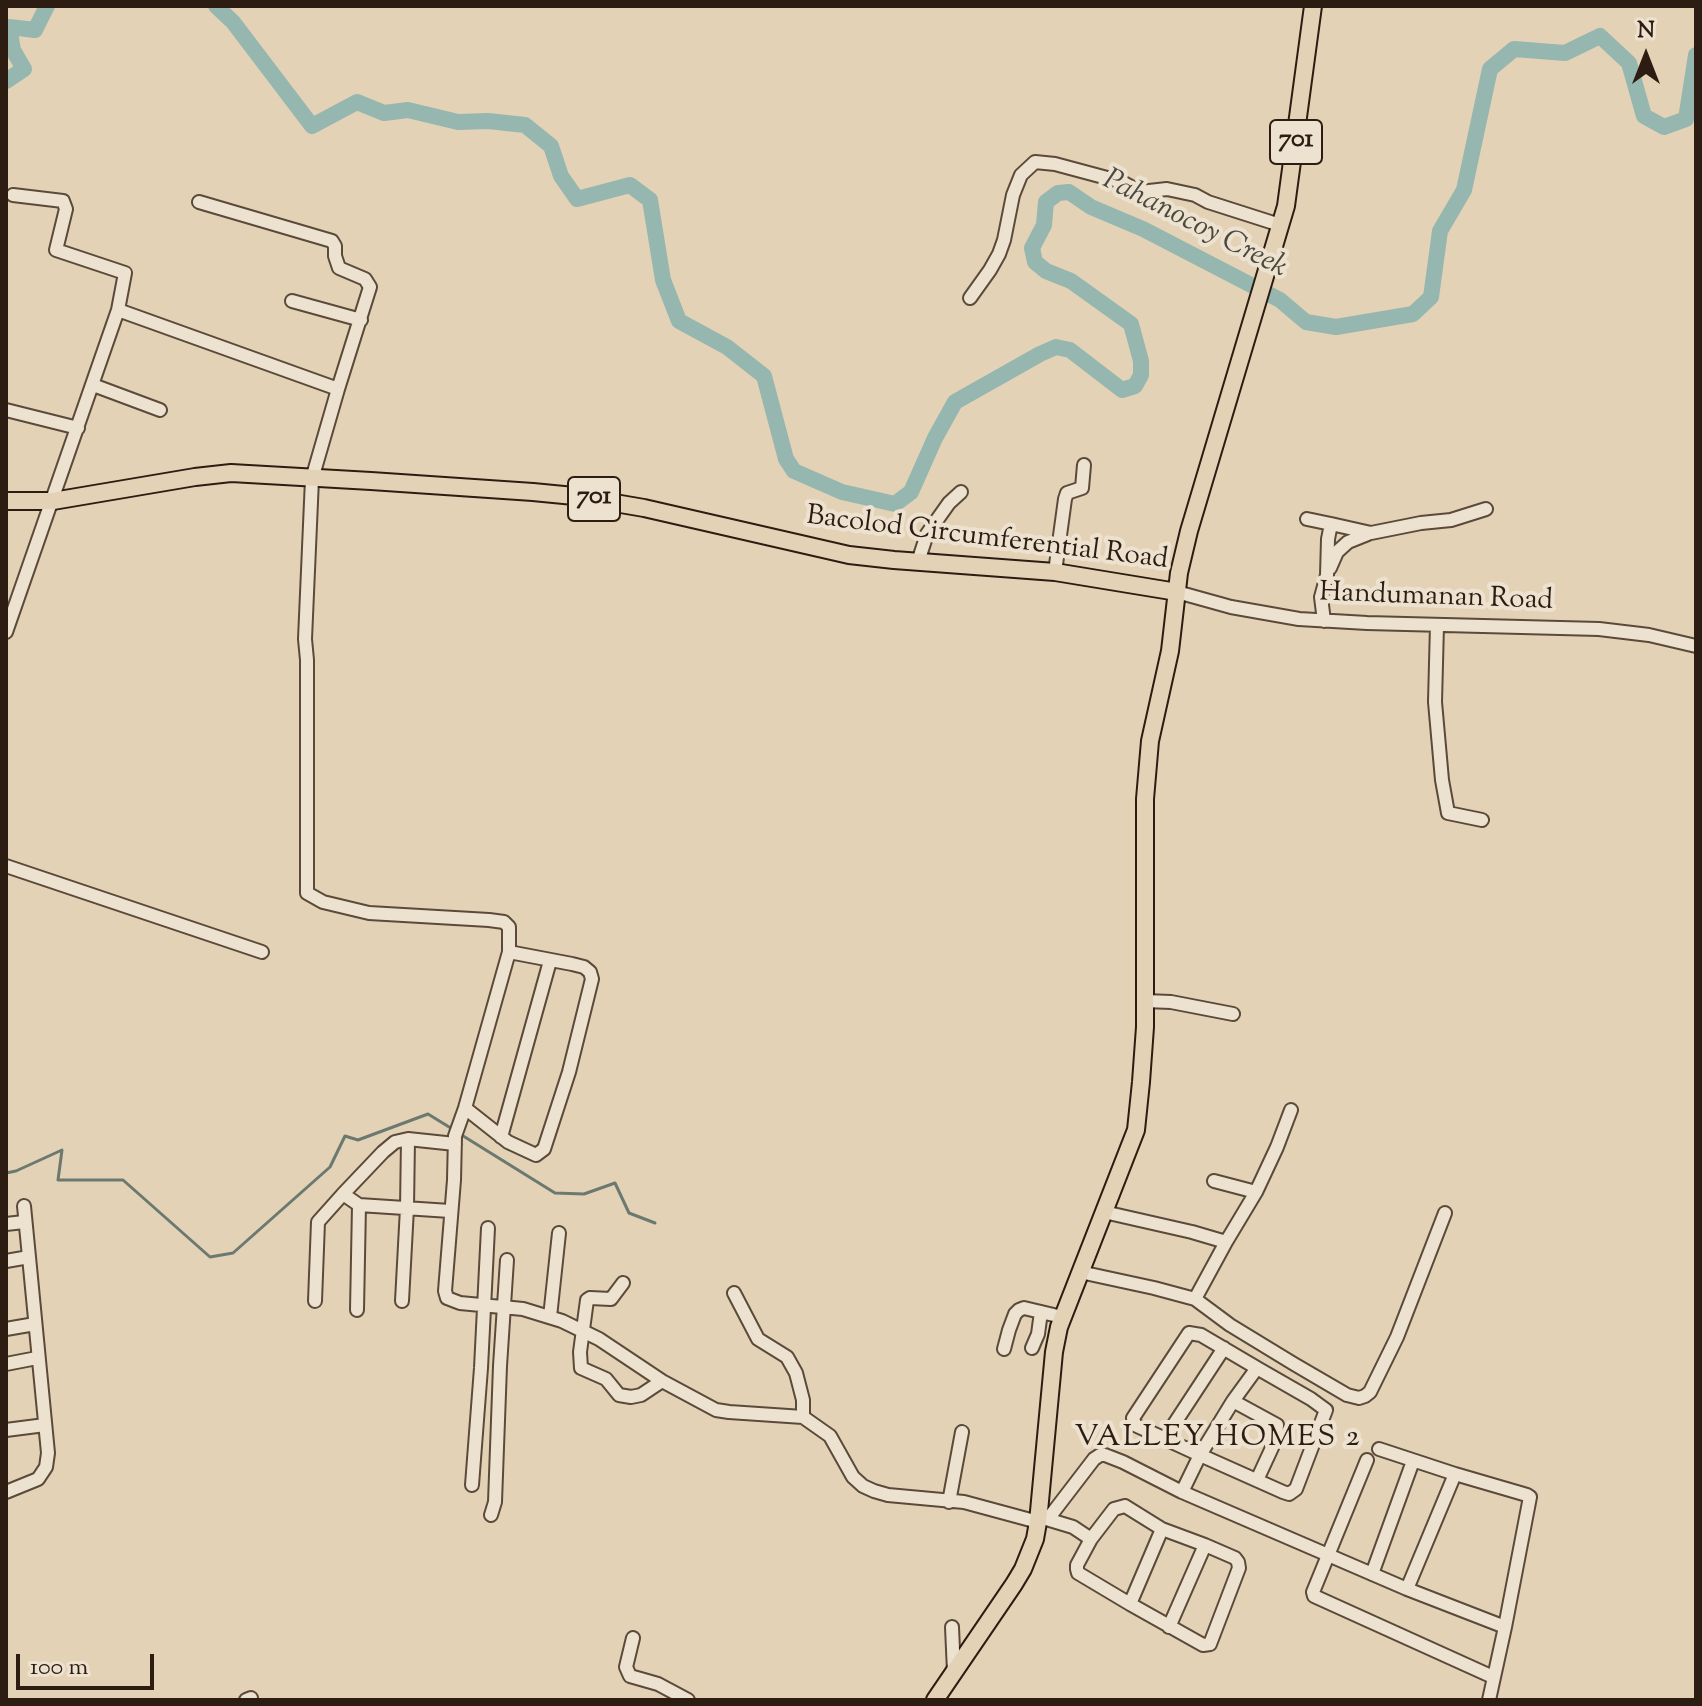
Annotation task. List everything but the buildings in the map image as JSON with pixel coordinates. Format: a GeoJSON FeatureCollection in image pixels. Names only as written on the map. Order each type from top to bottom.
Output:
{"type":"FeatureCollection","features":[{"type":"Feature","properties":{"kind":"main road","name":"Bacolod Circumferential Road"},"geometry":{"type":"LineString","coordinates":[[6,501],[53,501],[231,473],[574,496],[656,510],[849,555],[1055,572],[1177,592],[1189,531],[1266,275],[1289,187],[1313,6]]}},
{"type":"Feature","properties":{"kind":"main road"},"geometry":{"type":"LineString","coordinates":[[935,1700],[1023,1569],[1035,1539],[1042,1519],[1054,1352],[1062,1317],[1133,1140],[1144,1053],[1147,767],[1170,651],[1177,592]]}},
{"type":"Feature","properties":{"kind":"street"},"geometry":{"type":"LineString","coordinates":[[970,298],[999,254],[1013,195],[1021,175],[1035,162],[1113,179],[1140,192],[1167,189],[1195,195],[1280,225]]}},
{"type":"Feature","properties":{"kind":"street"},"geometry":{"type":"LineString","coordinates":[[6,632],[118,310],[125,273],[56,250],[66,209],[63,201],[13,195]]}},
{"type":"Feature","properties":{"kind":"street"},"geometry":{"type":"LineString","coordinates":[[199,202],[332,241],[339,268],[369,282],[361,320],[312,479],[305,639],[307,893],[323,902],[369,913],[504,922],[509,927],[509,952],[456,1134],[445,1295],[451,1301],[523,1309],[550,1317],[599,1339],[662,1381],[716,1410],[803,1417],[830,1436],[853,1477],[863,1486],[888,1495],[964,1502],[1042,1519],[1073,1527],[1091,1539]]}},
{"type":"Feature","properties":{"kind":"street"},"geometry":{"type":"LineString","coordinates":[[292,301],[361,320]]}},
{"type":"Feature","properties":{"kind":"street"},"geometry":{"type":"LineString","coordinates":[[118,310],[338,389]]}},
{"type":"Feature","properties":{"kind":"street"},"geometry":{"type":"LineString","coordinates":[[93,385],[160,410]]}},
{"type":"Feature","properties":{"kind":"street"},"geometry":{"type":"LineString","coordinates":[[6,410],[78,428]]}},
{"type":"Feature","properties":{"kind":"street"},"geometry":{"type":"LineString","coordinates":[[1055,572],[1065,499],[1067,493],[1082,488],[1084,465]]}},
{"type":"Feature","properties":{"kind":"street"},"geometry":{"type":"LineString","coordinates":[[918,562],[927,534],[949,503],[961,492]]}},
{"type":"Feature","properties":{"kind":"street"},"geometry":{"type":"LineString","coordinates":[[1324,621],[1321,597],[1327,575],[1337,552],[1348,542],[1371,533],[1451,520],[1486,509]]}},
{"type":"Feature","properties":{"kind":"street"},"geometry":{"type":"LineString","coordinates":[[1307,519],[1371,533]]}},
{"type":"Feature","properties":{"kind":"street"},"geometry":{"type":"LineString","coordinates":[[1327,575],[1331,524]]}},
{"type":"Feature","properties":{"kind":"street","name":"Handumanan Road"},"geometry":{"type":"LineString","coordinates":[[1177,592],[1231,607],[1324,621],[1599,629],[1649,635],[1696,646]]}},
{"type":"Feature","properties":{"kind":"street"},"geometry":{"type":"LineString","coordinates":[[1437,625],[1435,702],[1448,813],[1482,820]]}},
{"type":"Feature","properties":{"kind":"street"},"geometry":{"type":"LineString","coordinates":[[6,866],[262,952]]}},
{"type":"Feature","properties":{"kind":"street"},"geometry":{"type":"LineString","coordinates":[[465,1108],[501,1137],[536,1155],[544,1149],[569,1072],[592,979],[590,972],[584,967],[509,952]]}},
{"type":"Feature","properties":{"kind":"street"},"geometry":{"type":"LineString","coordinates":[[501,1137],[550,961]]}},
{"type":"Feature","properties":{"kind":"street"},"geometry":{"type":"LineString","coordinates":[[1145,1001],[1171,1002],[1233,1014]]}},
{"type":"Feature","properties":{"kind":"street"},"geometry":{"type":"LineString","coordinates":[[1195,1299],[1256,1192],[1291,1110]]}},
{"type":"Feature","properties":{"kind":"street"},"geometry":{"type":"LineString","coordinates":[[315,1301],[318,1222],[395,1142],[456,1134]]}},
{"type":"Feature","properties":{"kind":"street"},"geometry":{"type":"LineString","coordinates":[[402,1301],[408,1139]]}},
{"type":"Feature","properties":{"kind":"street"},"geometry":{"type":"LineString","coordinates":[[1214,1181],[1256,1192]]}},
{"type":"Feature","properties":{"kind":"street"},"geometry":{"type":"LineString","coordinates":[[343,1194],[359,1205],[450,1211]]}},
{"type":"Feature","properties":{"kind":"street"},"geometry":{"type":"LineString","coordinates":[[357,1310],[359,1205]]}},
{"type":"Feature","properties":{"kind":"street"},"geometry":{"type":"LineString","coordinates":[[6,1492],[38,1479],[46,1467],[48,1453],[24,1206]]}},
{"type":"Feature","properties":{"kind":"street"},"geometry":{"type":"LineString","coordinates":[[1104,1212],[1226,1242]]}},
{"type":"Feature","properties":{"kind":"street"},"geometry":{"type":"LineString","coordinates":[[1080,1272],[1195,1299],[1230,1325],[1347,1395],[1365,1396],[1370,1392],[1397,1337],[1445,1213]]}},
{"type":"Feature","properties":{"kind":"street"},"geometry":{"type":"LineString","coordinates":[[6,1224],[24,1222]]}},
{"type":"Feature","properties":{"kind":"street"},"geometry":{"type":"LineString","coordinates":[[472,1485],[488,1228]]}},
{"type":"Feature","properties":{"kind":"street"},"geometry":{"type":"LineString","coordinates":[[550,1317],[559,1233]]}},
{"type":"Feature","properties":{"kind":"street"},"geometry":{"type":"LineString","coordinates":[[6,1261],[29,1257]]}},
{"type":"Feature","properties":{"kind":"street"},"geometry":{"type":"LineString","coordinates":[[491,1515],[495,1502],[507,1260]]}},
{"type":"Feature","properties":{"kind":"street"},"geometry":{"type":"LineString","coordinates":[[623,1283],[611,1299],[588,1298],[582,1331],[581,1368],[606,1379],[619,1395],[631,1397],[641,1395],[662,1381]]}},
{"type":"Feature","properties":{"kind":"street"},"geometry":{"type":"LineString","coordinates":[[734,1293],[758,1339],[787,1357],[796,1373],[803,1400],[803,1417]]}},
{"type":"Feature","properties":{"kind":"street"},"geometry":{"type":"LineString","coordinates":[[1004,1349],[1019,1310],[1024,1308],[1062,1317]]}},
{"type":"Feature","properties":{"kind":"street"},"geometry":{"type":"LineString","coordinates":[[1032,1348],[1038,1334],[1041,1312]]}},
{"type":"Feature","properties":{"kind":"street"},"geometry":{"type":"LineString","coordinates":[[6,1329],[35,1324]]}},
{"type":"Feature","properties":{"kind":"street"},"geometry":{"type":"LineString","coordinates":[[1195,1332],[1224,1348],[1326,1410],[1296,1489],[1289,1494],[1135,1425],[1133,1418],[1189,1333],[1195,1332]]}},
{"type":"Feature","properties":{"kind":"street"},"geometry":{"type":"LineString","coordinates":[[1165,1438],[1224,1348]]}},
{"type":"Feature","properties":{"kind":"street"},"geometry":{"type":"LineString","coordinates":[[6,1364],[37,1358]]}},
{"type":"Feature","properties":{"kind":"street"},"geometry":{"type":"LineString","coordinates":[[1182,1492],[1200,1455],[1257,1368]]}},
{"type":"Feature","properties":{"kind":"street"},"geometry":{"type":"LineString","coordinates":[[1233,1401],[1277,1425],[1276,1439],[1257,1480]]}},
{"type":"Feature","properties":{"kind":"street"},"geometry":{"type":"LineString","coordinates":[[6,1430],[45,1425]]}},
{"type":"Feature","properties":{"kind":"street"},"geometry":{"type":"LineString","coordinates":[[949,1502],[962,1432]]}},
{"type":"Feature","properties":{"kind":"street"},"geometry":{"type":"LineString","coordinates":[[1379,1449],[1530,1497],[1489,1700]]}},
{"type":"Feature","properties":{"kind":"street"},"geometry":{"type":"LineString","coordinates":[[1042,1519],[1100,1455],[1123,1462],[1182,1492],[1407,1589],[1505,1627]]}},
{"type":"Feature","properties":{"kind":"street"},"geometry":{"type":"LineString","coordinates":[[1367,1460],[1314,1596],[1493,1677]]}},
{"type":"Feature","properties":{"kind":"street"},"geometry":{"type":"LineString","coordinates":[[1372,1574],[1413,1461]]}},
{"type":"Feature","properties":{"kind":"street"},"geometry":{"type":"LineString","coordinates":[[1407,1589],[1455,1474]]}},
{"type":"Feature","properties":{"kind":"street"},"geometry":{"type":"LineString","coordinates":[[1125,1506],[1162,1529],[1235,1558],[1239,1568],[1210,1644],[1203,1645],[1169,1627],[1078,1573],[1077,1565],[1091,1539],[1114,1509],[1125,1506]]}},
{"type":"Feature","properties":{"kind":"street"},"geometry":{"type":"LineString","coordinates":[[1130,1604],[1162,1529]]}},
{"type":"Feature","properties":{"kind":"street"},"geometry":{"type":"LineString","coordinates":[[1169,1627],[1205,1545]]}},
{"type":"Feature","properties":{"kind":"street"},"geometry":{"type":"LineString","coordinates":[[952,1627],[954,1672]]}},
{"type":"Feature","properties":{"kind":"street"},"geometry":{"type":"LineString","coordinates":[[633,1638],[626,1667],[630,1676],[658,1684],[688,1700]]}},
{"type":"Feature","properties":{"kind":"waterway","name":"Pahanocoy Creek"},"geometry":{"type":"LineString","coordinates":[[6,81],[24,69],[13,50],[9,27],[35,30],[47,6]]}},
{"type":"Feature","properties":{"kind":"waterway","name":"Pahanocoy Creek"},"geometry":{"type":"LineString","coordinates":[[216,6],[233,22],[312,126],[357,102],[384,113],[408,110],[458,122],[525,125],[551,146],[561,176],[577,199],[630,185],[650,200],[663,280],[679,321],[727,347],[764,376],[786,459],[794,471],[842,492],[895,504],[911,492],[955,402],[1040,354],[1056,347],[1070,350],[1122,390],[1135,386],[1141,375],[1141,361],[1131,324],[1071,281],[1046,271],[1035,262],[1032,248],[1044,225],[1046,202],[1058,193],[1069,192],[1091,207],[1143,229],[1280,300],[1306,322],[1336,327],[1413,314],[1431,297],[1440,231],[1464,190],[1490,69],[1514,49],[1565,53],[1600,36],[1629,63],[1644,116],[1664,127],[1686,119],[1696,55]]}},
{"type":"Feature","properties":{"kind":"waterway"},"geometry":{"type":"LineString","coordinates":[[6,1173],[62,1150],[58,1180],[123,1180],[210,1257],[233,1253],[330,1167],[345,1136],[358,1140],[428,1114],[454,1130]]}},
{"type":"Feature","properties":{"kind":"waterway"},"geometry":{"type":"LineString","coordinates":[[460,1134],[555,1193],[584,1194],[615,1183],[629,1213],[655,1223]]}},
{"type":"Feature","properties":{"kind":"district","name":"VALLEY HOMES 2"},"geometry":{"type":"Point","coordinates":[1218,1440]}}]}
